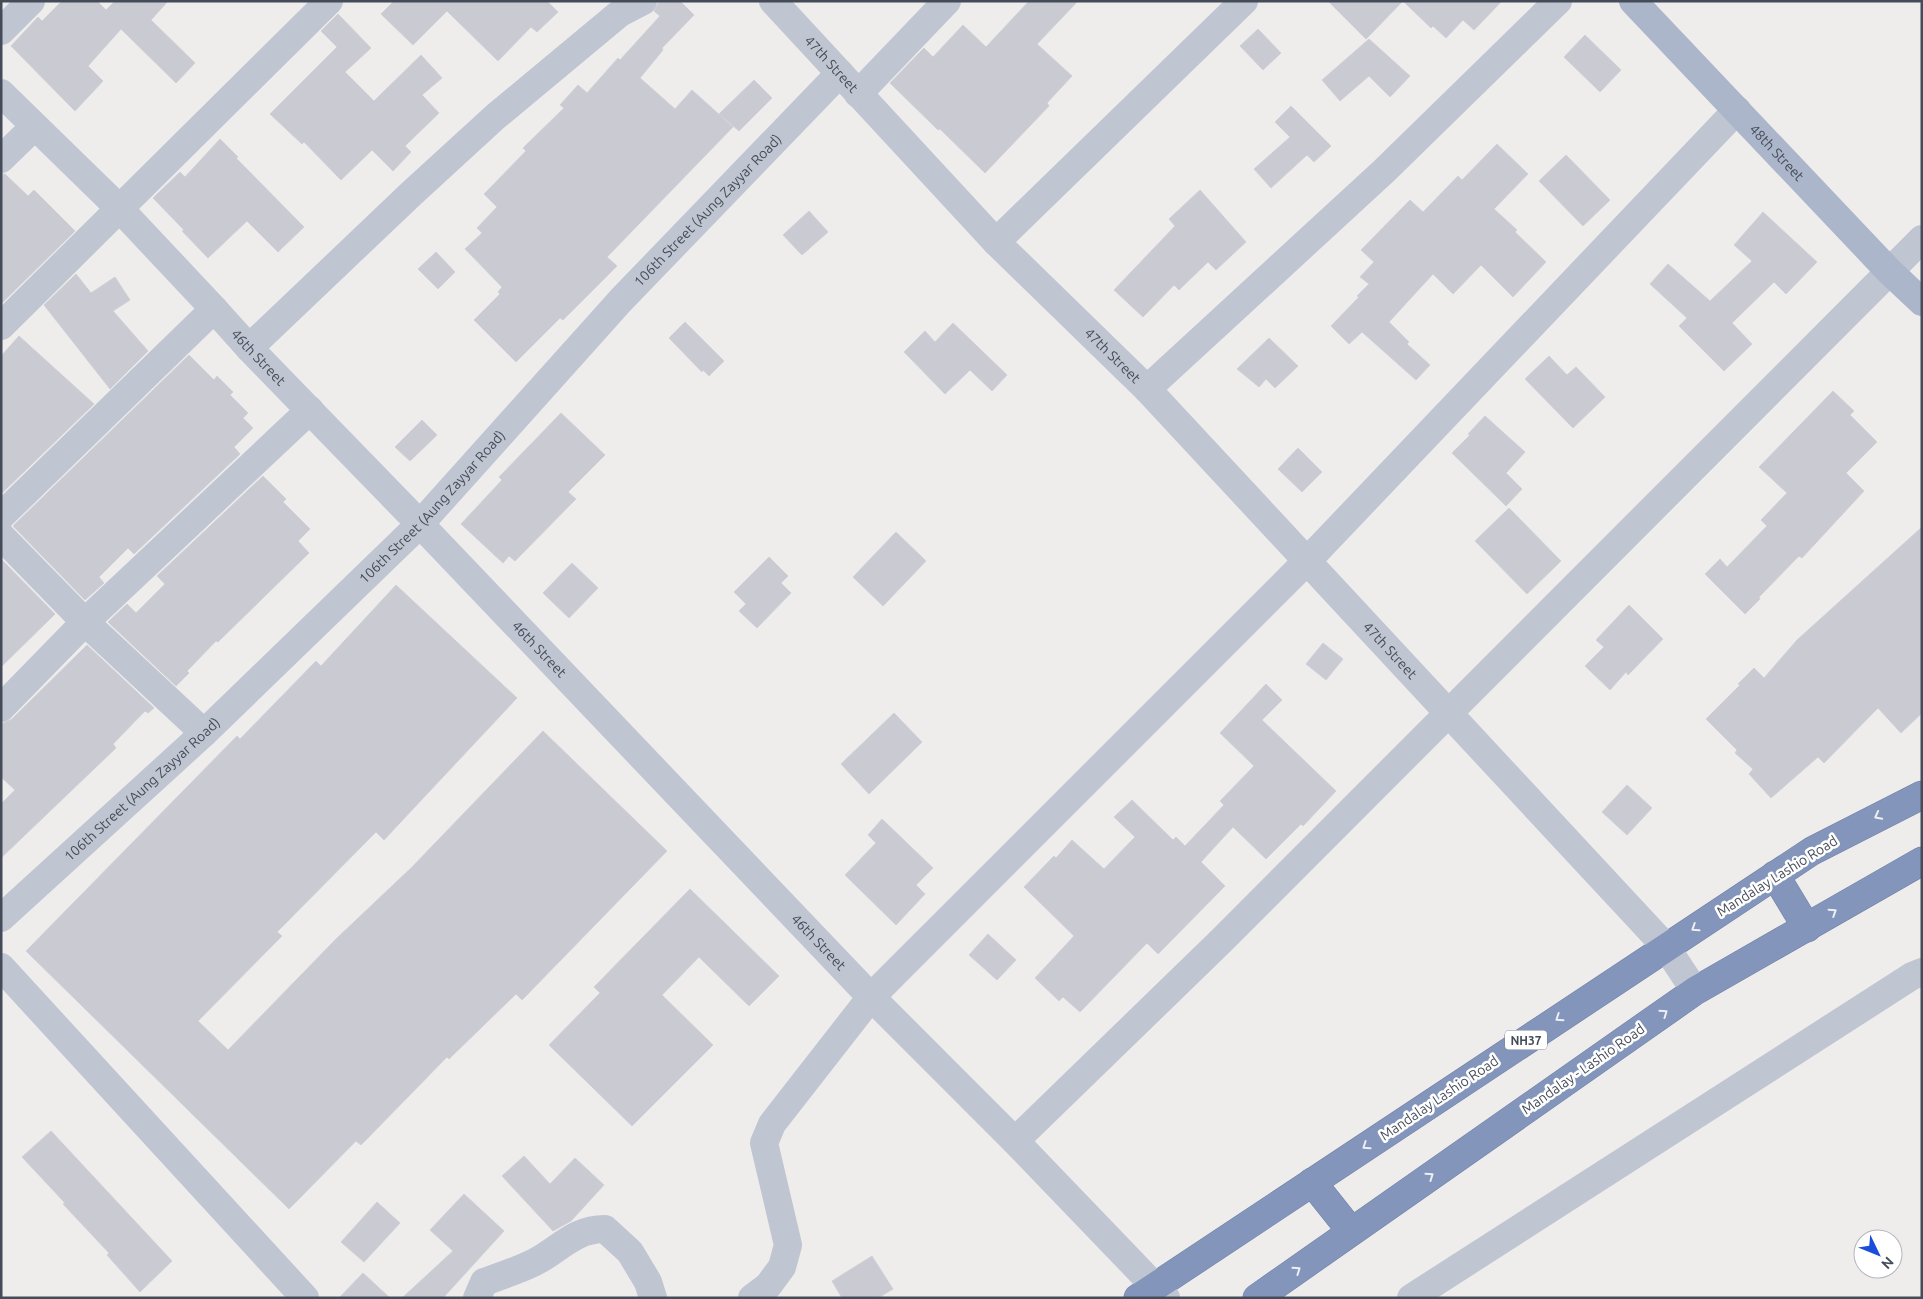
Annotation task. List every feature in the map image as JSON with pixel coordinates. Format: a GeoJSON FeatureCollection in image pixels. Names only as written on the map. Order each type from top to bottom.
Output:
{"type":"FeatureCollection","features":[{"type":"Feature","properties":{"kind":"highway","name":"Mandalay Lashio Road"},"geometry":{"type":"LineString","coordinates":[[1153,1294],[1312,1182],[1775,875],[1812,851],[1922,794]]}},
{"type":"Feature","properties":{"kind":"highway","name":"Mandalay - Lashio Road"},"geometry":{"type":"LineString","coordinates":[[1257,1298],[1695,991],[1922,861]]}},
{"type":"Feature","properties":{"kind":"highway"},"geometry":{"type":"LineString","coordinates":[[1775,875],[1807,928]]}},
{"type":"Feature","properties":{"kind":"highway"},"geometry":{"type":"LineString","coordinates":[[1312,1182],[1351,1231]]}},
{"type":"Feature","properties":{"kind":"main road","name":"48th Street"},"geometry":{"type":"LineString","coordinates":[[1633,1],[1889,271],[1922,302]]}},
{"type":"Feature","properties":{"kind":"street"},"geometry":{"type":"LineString","coordinates":[[1,32],[31,1]]}},
{"type":"Feature","properties":{"kind":"street"},"geometry":{"type":"LineString","coordinates":[[1,326],[329,1]]}},
{"type":"Feature","properties":{"kind":"street"},"geometry":{"type":"LineString","coordinates":[[249,348],[412,193],[496,117],[620,13],[643,1]]}},
{"type":"Feature","properties":{"kind":"street","name":"47th Street"},"geometry":{"type":"LineString","coordinates":[[773,1],[996,242],[1147,389],[1308,560],[1447,713],[1666,946],[1695,991]]}},
{"type":"Feature","properties":{"kind":"street"},"geometry":{"type":"LineString","coordinates":[[858,94],[946,1]]}},
{"type":"Feature","properties":{"kind":"street"},"geometry":{"type":"LineString","coordinates":[[996,242],[1244,1]]}},
{"type":"Feature","properties":{"kind":"street"},"geometry":{"type":"LineString","coordinates":[[1147,389],[1384,171],[1558,1]]}},
{"type":"Feature","properties":{"kind":"street","name":"106th Street (Aung Zayyar Road)"},"geometry":{"type":"LineString","coordinates":[[1,918],[204,733],[420,524],[621,300],[840,73]]}},
{"type":"Feature","properties":{"kind":"street","name":"46th Street"},"geometry":{"type":"LineString","coordinates":[[1,93],[120,210],[249,348],[420,524],[871,997],[1078,1206],[1101,1230],[1153,1294]]}},
{"type":"Feature","properties":{"kind":"street"},"geometry":{"type":"LineString","coordinates":[[752,1298],[768,1286],[782,1267],[788,1245],[764,1143],[772,1124],[871,997],[1308,560],[1737,110]]}},
{"type":"Feature","properties":{"kind":"street"},"geometry":{"type":"LineString","coordinates":[[1,159],[34,127]]}},
{"type":"Feature","properties":{"kind":"street"},"geometry":{"type":"LineString","coordinates":[[1015,1141],[1140,1022],[1922,239]]}},
{"type":"Feature","properties":{"kind":"street"},"geometry":{"type":"LineString","coordinates":[[1,516],[214,309]]}},
{"type":"Feature","properties":{"kind":"street"},"geometry":{"type":"LineString","coordinates":[[1,708],[85,622],[310,410]]}},
{"type":"Feature","properties":{"kind":"street"},"geometry":{"type":"LineString","coordinates":[[1,536],[85,622],[204,733]]}},
{"type":"Feature","properties":{"kind":"street"},"geometry":{"type":"LineString","coordinates":[[1,967],[305,1298]]}},
{"type":"Feature","properties":{"kind":"street"},"geometry":{"type":"LineString","coordinates":[[1411,1298],[1912,976],[1922,972]]}},
{"type":"Feature","properties":{"kind":"street"},"geometry":{"type":"LineString","coordinates":[[477,1298],[484,1282],[535,1262],[574,1236],[591,1229],[605,1229],[630,1252],[648,1282],[653,1298]]}},
{"type":"Feature","properties":{"kind":"building"},"geometry":{"type":"Polygon","coordinates":[[[62,1],[97,1],[106,10],[115,1],[168,1],[151,20],[195,63],[176,83],[121,29],[88,66],[103,81],[75,111],[11,46],[38,17],[42,21],[62,1]]]}},
{"type":"Feature","properties":{"kind":"building"},"geometry":{"type":"Polygon","coordinates":[[[394,1],[547,1],[558,12],[537,32],[531,27],[498,61],[447,11],[413,45],[381,14],[394,1]]]}},
{"type":"Feature","properties":{"kind":"building"},"geometry":{"type":"Polygon","coordinates":[[[659,1],[680,1],[694,15],[662,48],[663,50],[640,78],[675,109],[692,90],[733,127],[607,257],[617,266],[563,320],[560,318],[516,362],[474,320],[500,294],[498,292],[502,287],[465,249],[482,233],[477,228],[497,207],[484,194],[526,151],[523,148],[564,108],[560,105],[578,85],[587,93],[618,58],[620,60],[660,16],[654,11],[659,1]]]}},
{"type":"Feature","properties":{"kind":"building"},"geometry":{"type":"Polygon","coordinates":[[[1029,1],[1078,1],[1037,44],[1072,76],[1047,103],[1049,106],[985,173],[890,83],[924,48],[933,57],[963,25],[986,47],[1029,1]]]}},
{"type":"Feature","properties":{"kind":"building"},"geometry":{"type":"Polygon","coordinates":[[[1328,1],[1403,1],[1366,39],[1328,1]]]}},
{"type":"Feature","properties":{"kind":"building"},"geometry":{"type":"Polygon","coordinates":[[[1403,1],[1502,1],[1474,30],[1463,20],[1446,38],[1433,26],[1431,28],[1403,1]]]}},
{"type":"Feature","properties":{"kind":"building"},"geometry":{"type":"Polygon","coordinates":[[[338,14],[371,48],[345,72],[374,101],[421,55],[442,78],[422,95],[439,113],[405,146],[411,152],[393,171],[372,150],[341,180],[304,142],[302,144],[270,114],[337,47],[321,31],[338,14]]]}},
{"type":"Feature","properties":{"kind":"building"},"geometry":{"type":"Polygon","coordinates":[[[1258,29],[1281,53],[1263,70],[1240,46],[1258,29]]]}},
{"type":"Feature","properties":{"kind":"building"},"geometry":{"type":"Polygon","coordinates":[[[1585,35],[1621,70],[1600,92],[1564,57],[1585,35]]]}},
{"type":"Feature","properties":{"kind":"building"},"geometry":{"type":"Polygon","coordinates":[[[1369,39],[1410,76],[1390,97],[1369,76],[1340,101],[1322,80],[1369,39]]]}},
{"type":"Feature","properties":{"kind":"building"},"geometry":{"type":"Polygon","coordinates":[[[754,80],[772,98],[739,131],[719,114],[754,80]]]}},
{"type":"Feature","properties":{"kind":"building"},"geometry":{"type":"Polygon","coordinates":[[[1291,106],[1331,146],[1314,162],[1307,155],[1271,188],[1254,169],[1290,137],[1275,122],[1291,106]]]}},
{"type":"Feature","properties":{"kind":"building"},"geometry":{"type":"Polygon","coordinates":[[[220,139],[238,157],[236,158],[304,227],[278,252],[247,221],[208,258],[153,198],[180,172],[185,177],[220,139]]]}},
{"type":"Feature","properties":{"kind":"building"},"geometry":{"type":"Polygon","coordinates":[[[1497,144],[1528,174],[1494,209],[1517,230],[1515,232],[1546,262],[1513,297],[1481,265],[1453,294],[1433,274],[1389,322],[1409,342],[1407,344],[1430,365],[1416,380],[1362,332],[1349,344],[1331,326],[1369,284],[1360,277],[1374,262],[1361,250],[1410,200],[1423,212],[1458,176],[1462,180],[1497,144]]]}},
{"type":"Feature","properties":{"kind":"building"},"geometry":{"type":"Polygon","coordinates":[[[1566,155],[1610,200],[1583,226],[1539,181],[1566,155]]]}},
{"type":"Feature","properties":{"kind":"building"},"geometry":{"type":"Polygon","coordinates":[[[1,174],[5,174],[28,196],[34,190],[75,231],[1,304],[1,174]]]}},
{"type":"Feature","properties":{"kind":"building"},"geometry":{"type":"Polygon","coordinates":[[[1200,190],[1246,242],[1216,270],[1208,262],[1179,290],[1174,285],[1143,317],[1114,290],[1175,226],[1169,219],[1200,190]]]}},
{"type":"Feature","properties":{"kind":"building"},"geometry":{"type":"Polygon","coordinates":[[[809,211],[828,232],[802,255],[783,235],[809,211]]]}},
{"type":"Feature","properties":{"kind":"building"},"geometry":{"type":"Polygon","coordinates":[[[1763,212],[1817,262],[1786,294],[1774,282],[1732,323],[1752,344],[1724,371],[1679,326],[1687,318],[1650,284],[1668,264],[1710,301],[1752,261],[1734,245],[1763,212]]]}},
{"type":"Feature","properties":{"kind":"building"},"geometry":{"type":"Polygon","coordinates":[[[436,252],[455,272],[438,289],[418,269],[436,252]]]}},
{"type":"Feature","properties":{"kind":"building"},"geometry":{"type":"Polygon","coordinates":[[[76,274],[91,293],[115,277],[130,300],[113,311],[148,351],[110,389],[44,305],[76,274]]]}},
{"type":"Feature","properties":{"kind":"building"},"geometry":{"type":"Polygon","coordinates":[[[685,322],[724,361],[709,376],[703,370],[702,372],[669,338],[685,322]]]}},
{"type":"Feature","properties":{"kind":"building"},"geometry":{"type":"Polygon","coordinates":[[[953,323],[1007,375],[992,391],[970,370],[945,394],[904,352],[925,331],[935,342],[953,323]]]}},
{"type":"Feature","properties":{"kind":"building"},"geometry":{"type":"Polygon","coordinates":[[[19,336],[94,404],[1,494],[1,356],[19,336]]]}},
{"type":"Feature","properties":{"kind":"building"},"geometry":{"type":"Polygon","coordinates":[[[1269,338],[1298,366],[1275,388],[1266,379],[1259,387],[1237,369],[1269,338]]]}},
{"type":"Feature","properties":{"kind":"building"},"geometry":{"type":"Polygon","coordinates":[[[189,355],[214,380],[217,376],[233,392],[230,395],[248,413],[243,418],[253,428],[234,447],[240,454],[134,554],[128,548],[99,577],[104,583],[85,600],[13,526],[189,355]]]}},
{"type":"Feature","properties":{"kind":"building"},"geometry":{"type":"Polygon","coordinates":[[[1549,356],[1567,375],[1576,367],[1605,397],[1573,428],[1525,379],[1549,356]]]}},
{"type":"Feature","properties":{"kind":"building"},"geometry":{"type":"Polygon","coordinates":[[[1833,391],[1854,411],[1850,415],[1877,442],[1846,473],[1864,491],[1802,558],[1799,556],[1745,614],[1705,574],[1720,559],[1727,567],[1767,526],[1761,520],[1787,493],[1759,467],[1833,391]]]}},
{"type":"Feature","properties":{"kind":"building"},"geometry":{"type":"Polygon","coordinates":[[[561,413],[605,455],[568,492],[576,499],[515,561],[509,556],[503,563],[461,524],[502,480],[499,477],[561,413]]]}},
{"type":"Feature","properties":{"kind":"building"},"geometry":{"type":"Polygon","coordinates":[[[1485,416],[1525,452],[1506,473],[1522,489],[1506,506],[1452,453],[1485,416]]]}},
{"type":"Feature","properties":{"kind":"building"},"geometry":{"type":"Polygon","coordinates":[[[422,420],[437,435],[410,461],[395,447],[422,420]]]}},
{"type":"Feature","properties":{"kind":"building"},"geometry":{"type":"Polygon","coordinates":[[[1298,448],[1322,472],[1302,492],[1278,469],[1298,448]]]}},
{"type":"Feature","properties":{"kind":"building"},"geometry":{"type":"Polygon","coordinates":[[[263,476],[286,499],[283,502],[310,529],[298,541],[309,553],[218,642],[216,641],[187,671],[189,673],[176,686],[108,622],[127,604],[136,613],[165,584],[157,576],[263,476]]]}},
{"type":"Feature","properties":{"kind":"building"},"geometry":{"type":"Polygon","coordinates":[[[1509,508],[1561,561],[1527,594],[1475,541],[1509,508]]]}},
{"type":"Feature","properties":{"kind":"building"},"geometry":{"type":"Polygon","coordinates":[[[1922,527],[1922,713],[1901,733],[1878,708],[1824,763],[1818,757],[1771,798],[1749,774],[1753,769],[1735,753],[1737,750],[1706,719],[1754,668],[1764,678],[1797,640],[1922,527]]]}},
{"type":"Feature","properties":{"kind":"building"},"geometry":{"type":"Polygon","coordinates":[[[896,532],[926,561],[883,606],[853,577],[896,532]]]}},
{"type":"Feature","properties":{"kind":"building"},"geometry":{"type":"Polygon","coordinates":[[[769,557],[788,576],[781,583],[791,593],[757,628],[739,611],[746,604],[734,592],[769,557]]]}},
{"type":"Feature","properties":{"kind":"building"},"geometry":{"type":"Polygon","coordinates":[[[1,559],[55,614],[1,667],[1,559]]]}},
{"type":"Feature","properties":{"kind":"building"},"geometry":{"type":"Polygon","coordinates":[[[572,563],[598,588],[569,618],[543,593],[572,563]]]}},
{"type":"Feature","properties":{"kind":"building"},"geometry":{"type":"Polygon","coordinates":[[[396,585],[517,698],[384,840],[376,832],[277,932],[282,936],[198,1021],[228,1050],[336,939],[412,867],[543,731],[667,851],[522,1000],[516,994],[449,1059],[447,1057],[361,1145],[356,1141],[289,1209],[26,951],[237,736],[240,739],[316,661],[321,666],[396,585]]]}},
{"type":"Feature","properties":{"kind":"building"},"geometry":{"type":"Polygon","coordinates":[[[1629,605],[1663,639],[1628,675],[1626,672],[1610,690],[1585,666],[1604,647],[1596,640],[1629,605]]]}},
{"type":"Feature","properties":{"kind":"building"},"geometry":{"type":"Polygon","coordinates":[[[1323,643],[1343,659],[1326,680],[1306,664],[1323,643]]]}},
{"type":"Feature","properties":{"kind":"building"},"geometry":{"type":"Polygon","coordinates":[[[87,645],[154,708],[148,713],[145,711],[113,744],[116,748],[1,858],[1,804],[15,790],[1,777],[1,724],[12,719],[87,645]]]}},
{"type":"Feature","properties":{"kind":"building"},"geometry":{"type":"Polygon","coordinates":[[[1266,684],[1282,700],[1262,720],[1336,791],[1303,826],[1301,824],[1266,859],[1233,827],[1201,862],[1225,886],[1158,954],[1147,943],[1080,1012],[1063,997],[1059,1001],[1035,978],[1074,936],[1024,887],[1054,856],[1056,858],[1072,840],[1104,869],[1135,837],[1114,817],[1132,800],[1173,840],[1176,837],[1185,846],[1224,805],[1220,801],[1254,766],[1220,733],[1266,684]]]}},
{"type":"Feature","properties":{"kind":"building"},"geometry":{"type":"Polygon","coordinates":[[[894,713],[922,742],[869,794],[841,764],[894,713]]]}},
{"type":"Feature","properties":{"kind":"building"},"geometry":{"type":"Polygon","coordinates":[[[1627,785],[1652,808],[1627,835],[1602,812],[1627,785]]]}},
{"type":"Feature","properties":{"kind":"building"},"geometry":{"type":"Polygon","coordinates":[[[882,819],[933,868],[916,885],[925,894],[896,925],[845,875],[876,843],[868,835],[882,819]]]}},
{"type":"Feature","properties":{"kind":"building"},"geometry":{"type":"Polygon","coordinates":[[[690,889],[779,976],[749,1006],[699,957],[662,995],[713,1045],[632,1126],[549,1045],[600,993],[594,987],[690,889]]]}},
{"type":"Feature","properties":{"kind":"building"},"geometry":{"type":"Polygon","coordinates":[[[988,934],[1016,960],[997,980],[969,955],[988,934]]]}},
{"type":"Feature","properties":{"kind":"building"},"geometry":{"type":"Polygon","coordinates":[[[51,1131],[172,1261],[140,1292],[107,1255],[109,1253],[22,1157],[51,1131]]]}},
{"type":"Feature","properties":{"kind":"building"},"geometry":{"type":"Polygon","coordinates":[[[524,1156],[550,1184],[575,1158],[604,1185],[571,1221],[553,1231],[502,1176],[524,1156]]]}},
{"type":"Feature","properties":{"kind":"building"},"geometry":{"type":"Polygon","coordinates":[[[464,1194],[504,1231],[443,1298],[402,1298],[453,1251],[430,1230],[464,1194]]]}},
{"type":"Feature","properties":{"kind":"building"},"geometry":{"type":"Polygon","coordinates":[[[377,1202],[400,1223],[364,1262],[341,1242],[377,1202]]]}},
{"type":"Feature","properties":{"kind":"building"},"geometry":{"type":"Polygon","coordinates":[[[872,1256],[893,1289],[878,1298],[842,1298],[832,1281],[872,1256]]]}},
{"type":"Feature","properties":{"kind":"building"},"geometry":{"type":"Polygon","coordinates":[[[363,1273],[390,1298],[339,1298],[363,1273]]]}}]}
